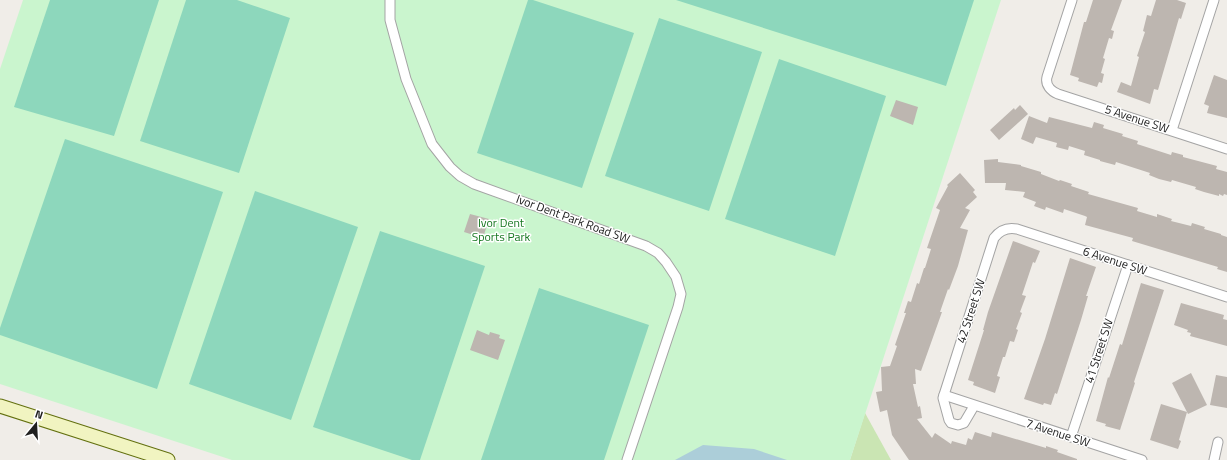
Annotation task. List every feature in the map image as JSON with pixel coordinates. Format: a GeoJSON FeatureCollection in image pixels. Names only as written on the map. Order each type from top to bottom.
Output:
{"type":"FeatureCollection","features":[{"type":"Feature","properties":{"kind":"main road"},"geometry":{"type":"LineString","coordinates":[[0,406],[168,460]]}},
{"type":"Feature","properties":{"kind":"street","name":"Ivor Dent Park Road SW"},"geometry":{"type":"LineString","coordinates":[[390,0],[390,20],[406,79],[432,144],[450,167],[460,176],[474,184],[646,246],[658,253],[676,277],[681,294],[678,307],[628,460]]}},
{"type":"Feature","properties":{"kind":"street","name":"5 Avenue SW"},"geometry":{"type":"LineString","coordinates":[[1072,0],[1046,80],[1049,87],[1058,94],[1227,148]]}},
{"type":"Feature","properties":{"kind":"street"},"geometry":{"type":"LineString","coordinates":[[1172,130],[1214,0]]}},
{"type":"Feature","properties":{"kind":"street","name":"6 Avenue SW"},"geometry":{"type":"LineString","coordinates":[[1002,230],[1008,228],[1017,229],[1227,297]]}},
{"type":"Feature","properties":{"kind":"street","name":"42 Street SW"},"geometry":{"type":"LineString","coordinates":[[944,395],[994,238],[1002,230]]}},
{"type":"Feature","properties":{"kind":"street","name":"41 Street SW"},"geometry":{"type":"LineString","coordinates":[[1071,437],[1128,265]]}},
{"type":"Feature","properties":{"kind":"street"},"geometry":{"type":"LineString","coordinates":[[944,395],[943,402],[946,415],[954,424],[958,425],[964,423],[974,406]]}},
{"type":"Feature","properties":{"kind":"street","name":"7 Avenue SW"},"geometry":{"type":"LineString","coordinates":[[944,395],[1142,460]]}},
{"type":"Feature","properties":{"kind":"street"},"geometry":{"type":"LineString","coordinates":[[1214,460],[1218,442]]}},
{"type":"Feature","properties":{"kind":"green space","name":"Ivor Dent Sports Park"},"geometry":{"type":"Polygon","coordinates":[[[23,0],[1001,0],[850,460],[232,460],[0,384],[0,69],[23,0]]]}},
{"type":"Feature","properties":{"kind":"green space"},"geometry":{"type":"Polygon","coordinates":[[[50,0],[159,0],[114,136],[14,107],[50,0]]]}},
{"type":"Feature","properties":{"kind":"green space"},"geometry":{"type":"Polygon","coordinates":[[[186,0],[237,0],[290,18],[239,173],[140,141],[186,0]]]}},
{"type":"Feature","properties":{"kind":"green space"},"geometry":{"type":"Polygon","coordinates":[[[528,0],[533,0],[634,33],[582,188],[477,153],[528,0]]]}},
{"type":"Feature","properties":{"kind":"green space"},"geometry":{"type":"Polygon","coordinates":[[[676,0],[974,0],[946,86],[676,0]]]}},
{"type":"Feature","properties":{"kind":"green space"},"geometry":{"type":"Polygon","coordinates":[[[659,18],[762,52],[709,211],[605,176],[659,18]]]}},
{"type":"Feature","properties":{"kind":"green space"},"geometry":{"type":"Polygon","coordinates":[[[779,59],[886,96],[835,256],[725,219],[779,59]]]}},
{"type":"Feature","properties":{"kind":"green space"},"geometry":{"type":"Polygon","coordinates":[[[65,139],[223,192],[157,389],[0,335],[0,328],[65,139]]]}},
{"type":"Feature","properties":{"kind":"green space"},"geometry":{"type":"Polygon","coordinates":[[[255,191],[358,227],[291,420],[189,384],[255,191]]]}},
{"type":"Feature","properties":{"kind":"green space"},"geometry":{"type":"Polygon","coordinates":[[[380,231],[485,266],[420,460],[412,460],[313,427],[380,231]]]}},
{"type":"Feature","properties":{"kind":"green space"},"geometry":{"type":"Polygon","coordinates":[[[539,288],[649,325],[604,460],[481,460],[539,288]]]}},
{"type":"Feature","properties":{"kind":"green space"},"geometry":{"type":"Polygon","coordinates":[[[865,413],[891,460],[850,460],[865,413]]]}},
{"type":"Feature","properties":{"kind":"water"},"geometry":{"type":"Polygon","coordinates":[[[703,445],[754,449],[787,460],[675,460],[703,445]]]}},
{"type":"Feature","properties":{"kind":"building"},"geometry":{"type":"Polygon","coordinates":[[[1093,0],[1122,0],[1111,30],[1114,31],[1112,39],[1109,38],[1103,58],[1105,59],[1101,73],[1104,74],[1102,83],[1099,82],[1097,87],[1078,81],[1079,78],[1070,75],[1084,22],[1086,22],[1093,0]]]}},
{"type":"Feature","properties":{"kind":"building"},"geometry":{"type":"Polygon","coordinates":[[[1156,0],[1177,0],[1186,3],[1181,19],[1179,18],[1158,90],[1154,89],[1150,104],[1117,92],[1121,82],[1131,86],[1139,57],[1137,56],[1145,32],[1143,31],[1147,15],[1151,16],[1156,0]]]}},
{"type":"Feature","properties":{"kind":"building"},"geometry":{"type":"Polygon","coordinates":[[[1214,75],[1227,80],[1227,118],[1207,113],[1209,106],[1204,104],[1214,75]]]}},
{"type":"Feature","properties":{"kind":"building"},"geometry":{"type":"Polygon","coordinates":[[[896,100],[918,107],[913,125],[890,116],[896,100]]]}},
{"type":"Feature","properties":{"kind":"building"},"geometry":{"type":"Polygon","coordinates":[[[1020,105],[1028,114],[999,140],[990,130],[1014,108],[1015,110],[1020,105]]]}},
{"type":"Feature","properties":{"kind":"building"},"geometry":{"type":"Polygon","coordinates":[[[1029,116],[1047,123],[1049,117],[1092,128],[1094,122],[1104,125],[1103,128],[1123,134],[1122,136],[1138,141],[1137,144],[1171,155],[1172,152],[1183,155],[1183,157],[1217,166],[1216,169],[1227,172],[1227,195],[1224,194],[1223,196],[1219,194],[1219,196],[1172,180],[1171,182],[1159,179],[1149,175],[1150,173],[1116,162],[1115,165],[1100,161],[1084,155],[1085,151],[1069,146],[1068,150],[1056,147],[1057,143],[1036,137],[1033,144],[1021,139],[1029,116]]]}},
{"type":"Feature","properties":{"kind":"building"},"geometry":{"type":"Polygon","coordinates":[[[998,159],[998,162],[1021,165],[1041,172],[1041,174],[1059,181],[1072,184],[1071,186],[1089,192],[1088,194],[1138,208],[1137,211],[1157,217],[1157,214],[1172,219],[1171,221],[1191,226],[1192,223],[1205,227],[1204,229],[1221,234],[1227,237],[1227,272],[1217,269],[1218,267],[1132,241],[1133,238],[1085,225],[1087,217],[1085,216],[1064,209],[1063,213],[1046,207],[1045,210],[1034,206],[1036,202],[1023,197],[1025,192],[1005,190],[1006,183],[985,183],[984,160],[998,159]]]}},
{"type":"Feature","properties":{"kind":"building"},"geometry":{"type":"Polygon","coordinates":[[[960,173],[975,190],[973,192],[977,197],[965,208],[970,210],[960,228],[968,230],[958,266],[949,290],[948,289],[940,312],[942,312],[921,371],[915,369],[916,384],[913,384],[922,418],[917,419],[932,438],[935,433],[951,444],[952,441],[966,445],[968,438],[972,440],[975,432],[991,437],[992,432],[1046,448],[1046,446],[1058,450],[1057,452],[1077,460],[909,460],[892,435],[887,410],[880,412],[876,392],[882,391],[881,367],[890,366],[897,346],[895,345],[906,313],[904,313],[908,301],[911,302],[917,283],[919,284],[925,268],[931,249],[927,248],[940,210],[936,208],[948,186],[947,185],[960,173]]]}},
{"type":"Feature","properties":{"kind":"building"},"geometry":{"type":"Polygon","coordinates":[[[470,214],[489,219],[483,238],[464,232],[470,214]]]}},
{"type":"Feature","properties":{"kind":"building"},"geometry":{"type":"Polygon","coordinates":[[[1013,241],[1040,251],[1035,263],[1033,262],[1022,295],[1026,296],[1016,329],[1018,330],[1014,342],[1010,341],[1005,357],[1003,357],[997,376],[1000,377],[995,393],[973,385],[974,382],[968,380],[984,330],[988,312],[1013,241]]]}},
{"type":"Feature","properties":{"kind":"building"},"geometry":{"type":"Polygon","coordinates":[[[1070,258],[1096,267],[1086,296],[1088,296],[1081,320],[1057,394],[1055,393],[1051,405],[1044,403],[1043,405],[1024,399],[1045,339],[1070,258]]]}},
{"type":"Feature","properties":{"kind":"building"},"geometry":{"type":"Polygon","coordinates":[[[1141,283],[1164,290],[1120,430],[1105,426],[1106,424],[1096,421],[1108,377],[1109,378],[1120,344],[1122,345],[1141,283]]]}},
{"type":"Feature","properties":{"kind":"building"},"geometry":{"type":"Polygon","coordinates":[[[1181,303],[1224,315],[1223,319],[1227,320],[1227,346],[1190,336],[1191,333],[1187,332],[1188,330],[1174,325],[1181,303]]]}},
{"type":"Feature","properties":{"kind":"building"},"geometry":{"type":"Polygon","coordinates":[[[477,330],[489,335],[490,332],[500,335],[499,338],[505,340],[498,360],[470,350],[477,330]]]}},
{"type":"Feature","properties":{"kind":"building"},"geometry":{"type":"Polygon","coordinates":[[[1191,373],[1207,405],[1188,414],[1172,383],[1191,373]]]}},
{"type":"Feature","properties":{"kind":"building"},"geometry":{"type":"Polygon","coordinates":[[[1216,375],[1227,377],[1227,408],[1210,405],[1216,375]]]}},
{"type":"Feature","properties":{"kind":"building"},"geometry":{"type":"Polygon","coordinates":[[[1161,404],[1187,412],[1178,449],[1150,440],[1161,404]]]}}]}
